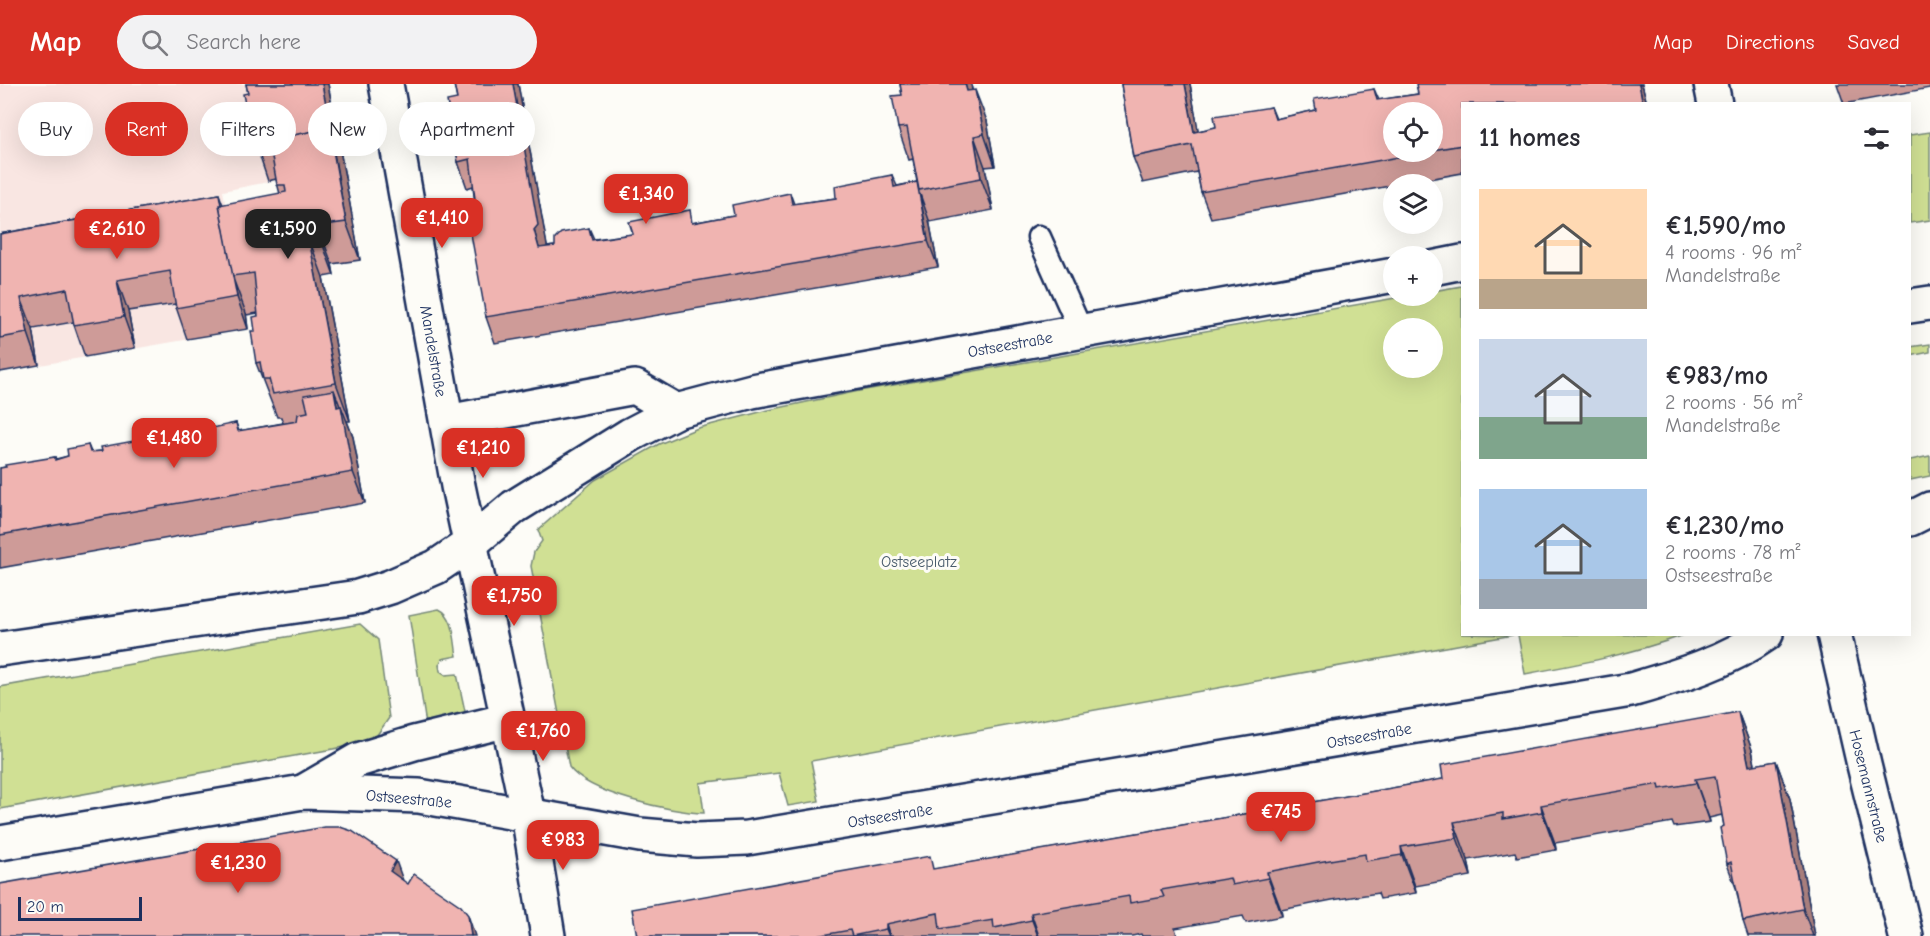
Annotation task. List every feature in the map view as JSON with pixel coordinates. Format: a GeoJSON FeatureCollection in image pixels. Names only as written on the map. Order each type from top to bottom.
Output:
{"type":"FeatureCollection","features":[{"type":"Feature","properties":{"kind":"main road","name":"Mandelstraße"},"geometry":{"type":"LineString","coordinates":[[386,84],[470,544],[528,814],[548,936]]}},
{"type":"Feature","properties":{"kind":"main road"},"geometry":{"type":"LineString","coordinates":[[1711,84],[1715,102]]}},
{"type":"Feature","properties":{"kind":"main road"},"geometry":{"type":"LineString","coordinates":[[1443,266],[1461,262]]}},
{"type":"Feature","properties":{"kind":"main road","name":"Ostseestraße"},"geometry":{"type":"LineString","coordinates":[[0,649],[358,597],[390,587],[436,567],[470,544],[514,507],[630,435],[676,411],[752,391],[1383,277]]}},
{"type":"Feature","properties":{"kind":"main road"},"geometry":{"type":"LineString","coordinates":[[1911,306],[1930,303]]}},
{"type":"Feature","properties":{"kind":"main road"},"geometry":{"type":"LineString","coordinates":[[447,422],[635,387],[676,411]]}},
{"type":"Feature","properties":{"kind":"main road"},"geometry":{"type":"LineString","coordinates":[[1911,518],[1930,509]]}},
{"type":"Feature","properties":{"kind":"main road","name":"Ostseestraße"},"geometry":{"type":"LineString","coordinates":[[0,843],[303,792],[419,796],[640,835],[697,840],[747,838],[1631,690],[1702,669],[1748,647],[1763,636]]}},
{"type":"Feature","properties":{"kind":"main road","name":"Hosemannstraße"},"geometry":{"type":"LineString","coordinates":[[1834,636],[1866,777],[1906,936]]}},
{"type":"Feature","properties":{"kind":"main road"},"geometry":{"type":"LineString","coordinates":[[303,792],[358,760],[414,743],[508,720]]}},
{"type":"Feature","properties":{"kind":"lane"},"geometry":{"type":"LineString","coordinates":[[1039,237],[1081,331]]}},
{"type":"Feature","properties":{"kind":"shaded area"},"geometry":{"type":"Polygon","coordinates":[[[0,84],[327,84],[330,102],[308,102],[308,156],[341,156],[343,167],[223,191],[248,329],[0,372],[0,84]]]}},
{"type":"Feature","properties":{"kind":"green space"},"geometry":{"type":"Polygon","coordinates":[[[1930,132],[1930,220],[1911,223],[1911,135],[1930,132]]]}},
{"type":"Feature","properties":{"kind":"green space","name":"Ostseeplatz"},"geometry":{"type":"Polygon","coordinates":[[[1461,286],[1461,636],[1507,636],[811,761],[819,801],[788,806],[779,773],[700,783],[704,813],[631,800],[579,777],[569,767],[531,566],[534,552],[542,541],[538,530],[595,480],[659,444],[698,428],[859,391],[1383,300],[1383,306],[1443,306],[1443,289],[1461,286]]]}},
{"type":"Feature","properties":{"kind":"green space"},"geometry":{"type":"Polygon","coordinates":[[[1930,344],[1930,352],[1911,356],[1911,347],[1930,344]]]}},
{"type":"Feature","properties":{"kind":"green space"},"geometry":{"type":"Polygon","coordinates":[[[1930,456],[1930,476],[1911,480],[1911,460],[1930,456]]]}},
{"type":"Feature","properties":{"kind":"green space"},"geometry":{"type":"Polygon","coordinates":[[[439,609],[444,612],[451,623],[457,656],[442,659],[439,665],[440,671],[446,675],[457,674],[466,716],[427,731],[409,615],[439,609]]]}},
{"type":"Feature","properties":{"kind":"green space"},"geometry":{"type":"Polygon","coordinates":[[[360,624],[378,640],[389,718],[372,742],[0,809],[0,687],[360,624]]]}},
{"type":"Feature","properties":{"kind":"green space"},"geometry":{"type":"Polygon","coordinates":[[[1518,636],[1681,636],[1625,653],[1525,674],[1518,636]]]}},
{"type":"Feature","properties":{"kind":"building"},"geometry":{"type":"Polygon","coordinates":[[[246,84],[322,84],[326,102],[308,102],[308,132],[296,135],[296,102],[245,102],[243,94],[248,93],[246,84]]]}},
{"type":"Feature","properties":{"kind":"building"},"geometry":{"type":"Polygon","coordinates":[[[454,84],[513,84],[516,102],[447,102],[457,99],[454,84]]]}},
{"type":"Feature","properties":{"kind":"building"},"geometry":{"type":"Polygon","coordinates":[[[900,84],[965,84],[967,91],[975,90],[984,134],[974,136],[981,178],[919,190],[907,127],[898,128],[892,96],[902,95],[900,84]]]}},
{"type":"Feature","properties":{"kind":"building"},"geometry":{"type":"Polygon","coordinates":[[[1121,84],[1185,84],[1194,132],[1216,127],[1214,116],[1271,107],[1275,119],[1316,110],[1314,99],[1374,89],[1377,100],[1418,94],[1416,84],[1639,84],[1643,102],[1461,102],[1461,145],[1443,148],[1443,102],[1383,102],[1383,160],[1201,192],[1192,145],[1133,157],[1121,84]]]}},
{"type":"Feature","properties":{"kind":"building"},"geometry":{"type":"Polygon","coordinates":[[[308,132],[308,156],[334,156],[346,222],[318,226],[320,237],[309,239],[336,383],[273,394],[269,379],[263,379],[260,362],[256,363],[251,331],[255,331],[253,317],[258,316],[254,273],[232,276],[219,205],[286,192],[285,185],[277,185],[272,156],[296,156],[296,135],[308,132]]]}},
{"type":"Feature","properties":{"kind":"building"},"geometry":{"type":"Polygon","coordinates":[[[457,156],[526,156],[538,225],[534,230],[539,248],[555,246],[555,239],[561,233],[589,228],[592,240],[633,234],[629,222],[690,210],[692,223],[734,215],[732,205],[790,193],[792,204],[836,198],[835,186],[892,175],[894,187],[917,182],[928,241],[486,317],[465,201],[475,199],[470,159],[458,162],[457,156]]]}},
{"type":"Feature","properties":{"kind":"building"},"geometry":{"type":"Polygon","coordinates":[[[219,194],[221,205],[219,205],[237,297],[176,308],[170,271],[117,280],[124,317],[74,325],[67,289],[21,298],[28,333],[0,338],[0,234],[219,194]]]}},
{"type":"Feature","properties":{"kind":"building"},"geometry":{"type":"Polygon","coordinates":[[[334,390],[337,407],[341,406],[353,472],[0,535],[0,468],[6,467],[5,465],[55,457],[55,460],[68,456],[67,449],[88,445],[90,452],[102,451],[101,447],[150,438],[152,442],[162,439],[161,432],[181,428],[183,436],[236,423],[238,431],[297,421],[298,414],[308,412],[304,395],[334,390]]]}},
{"type":"Feature","properties":{"kind":"building"},"geometry":{"type":"Polygon","coordinates":[[[1738,712],[1749,766],[1776,761],[1803,909],[1743,921],[1731,862],[1727,864],[1720,828],[1724,826],[1715,776],[1695,779],[1696,783],[1660,789],[1659,784],[1541,805],[1542,812],[1503,819],[1503,813],[1454,822],[1457,838],[1401,847],[1402,855],[1366,861],[1365,854],[1267,872],[1268,878],[1232,885],[1230,878],[1161,890],[1164,897],[1130,903],[1129,896],[1031,913],[1032,920],[994,928],[993,920],[940,929],[938,913],[886,924],[886,929],[852,936],[850,930],[817,936],[637,936],[632,909],[930,856],[933,869],[1443,779],[1441,765],[1738,712]]]}},
{"type":"Feature","properties":{"kind":"building"},"geometry":{"type":"Polygon","coordinates":[[[325,827],[340,827],[352,831],[396,861],[390,871],[408,884],[414,874],[461,906],[468,915],[471,936],[0,936],[0,884],[325,827]]]}}]}
